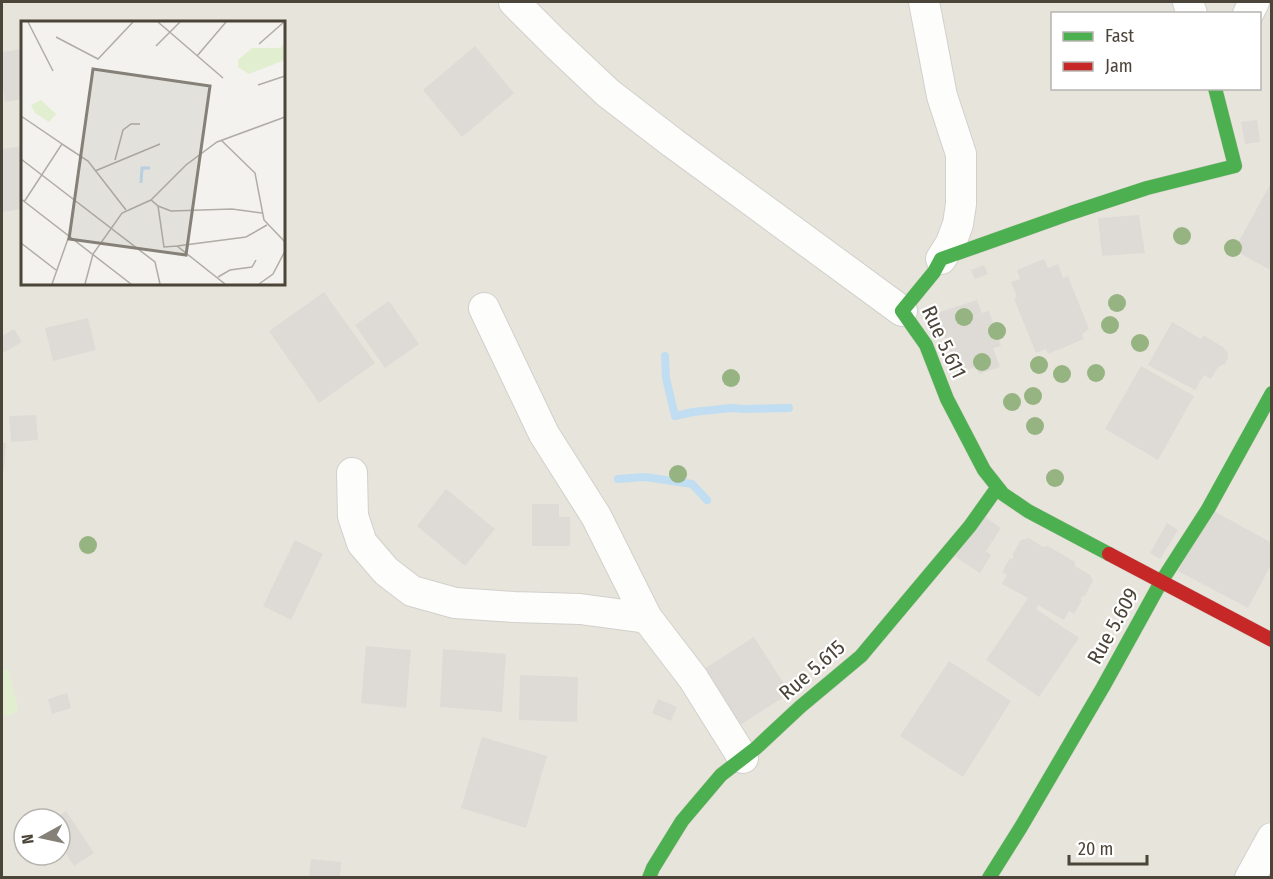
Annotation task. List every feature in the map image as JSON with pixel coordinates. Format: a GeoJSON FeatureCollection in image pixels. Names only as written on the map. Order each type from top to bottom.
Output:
{"type":"FeatureCollection","features":[{"type":"Feature","properties":{"kind":"street"},"geometry":{"type":"LineString","coordinates":[[514,2],[608,93],[902,311]]}},
{"type":"Feature","properties":{"kind":"street"},"geometry":{"type":"LineString","coordinates":[[924,2],[942,96],[961,154],[961,204],[958,224],[951,243],[941,259]]}},
{"type":"Feature","properties":{"kind":"street"},"geometry":{"type":"LineString","coordinates":[[941,259],[1136,192],[1235,166],[1216,90]]}},
{"type":"Feature","properties":{"kind":"street","name":"Rue 5.611"},"geometry":{"type":"LineString","coordinates":[[941,259],[934,272],[902,311],[927,345],[947,399],[984,470],[997,488],[1028,511],[1272,640]]}},
{"type":"Feature","properties":{"kind":"street"},"geometry":{"type":"LineString","coordinates":[[484,308],[544,434],[596,516],[647,618],[693,678],[743,758]]}},
{"type":"Feature","properties":{"kind":"street","name":"Rue 5.609"},"geometry":{"type":"LineString","coordinates":[[989,878],[1103,687],[1161,582],[1208,509],[1272,393]]}},
{"type":"Feature","properties":{"kind":"street"},"geometry":{"type":"LineString","coordinates":[[352,473],[353,516],[362,543],[386,572],[412,591],[455,603],[580,609],[647,618]]}},
{"type":"Feature","properties":{"kind":"street","name":"Rue 5.615"},"geometry":{"type":"LineString","coordinates":[[649,878],[682,821],[722,775],[861,656],[970,525],[997,488]]}},
{"type":"Feature","properties":{"kind":"street"},"geometry":{"type":"LineString","coordinates":[[1250,878],[1272,838]]}},
{"type":"Feature","properties":{"kind":"shaded area"},"geometry":{"type":"Polygon","coordinates":[[[2,2],[1271,2],[1271,877],[2,877],[2,2]]]}},
{"type":"Feature","properties":{"kind":"green space"},"geometry":{"type":"Polygon","coordinates":[[[2,668],[9,671],[17,703],[17,711],[12,715],[2,716],[2,668]]]}},
{"type":"Feature","properties":{"kind":"building"},"geometry":{"type":"Polygon","coordinates":[[[475,46],[514,93],[462,137],[423,90],[475,46]]]}},
{"type":"Feature","properties":{"kind":"building"},"geometry":{"type":"Polygon","coordinates":[[[21,49],[21,99],[5,102],[2,52],[21,49]]]}},
{"type":"Feature","properties":{"kind":"building"},"geometry":{"type":"Polygon","coordinates":[[[1257,120],[1260,142],[1245,144],[1241,122],[1257,120]]]}},
{"type":"Feature","properties":{"kind":"building"},"geometry":{"type":"Polygon","coordinates":[[[21,146],[21,209],[2,212],[2,149],[21,146]]]}},
{"type":"Feature","properties":{"kind":"building"},"geometry":{"type":"Polygon","coordinates":[[[1272,181],[1272,271],[1234,250],[1272,181]]]}},
{"type":"Feature","properties":{"kind":"building"},"geometry":{"type":"Polygon","coordinates":[[[1139,215],[1145,253],[1102,256],[1098,218],[1139,215]]]}},
{"type":"Feature","properties":{"kind":"building"},"geometry":{"type":"Polygon","coordinates":[[[1044,259],[1048,268],[1058,264],[1063,278],[1068,276],[1089,329],[1082,334],[1084,339],[1048,354],[1046,349],[1036,353],[1014,299],[1017,297],[1011,282],[1020,279],[1017,270],[1044,259]]]}},
{"type":"Feature","properties":{"kind":"building"},"geometry":{"type":"Polygon","coordinates":[[[984,265],[988,274],[975,279],[971,270],[984,265]]]}},
{"type":"Feature","properties":{"kind":"building"},"geometry":{"type":"Polygon","coordinates":[[[324,292],[375,363],[319,403],[269,331],[324,292]]]}},
{"type":"Feature","properties":{"kind":"building"},"geometry":{"type":"Polygon","coordinates":[[[977,300],[982,313],[989,311],[1001,346],[993,348],[1000,367],[979,374],[976,367],[957,373],[937,313],[977,300]]]}},
{"type":"Feature","properties":{"kind":"building"},"geometry":{"type":"Polygon","coordinates":[[[389,301],[419,344],[385,368],[355,325],[389,301]]]}},
{"type":"Feature","properties":{"kind":"building"},"geometry":{"type":"Polygon","coordinates":[[[88,318],[96,350],[53,361],[45,328],[88,318]]]}},
{"type":"Feature","properties":{"kind":"building"},"geometry":{"type":"Polygon","coordinates":[[[1172,322],[1201,339],[1203,335],[1223,347],[1228,353],[1225,364],[1218,367],[1211,379],[1204,375],[1195,390],[1148,365],[1172,322]]]}},
{"type":"Feature","properties":{"kind":"building"},"geometry":{"type":"Polygon","coordinates":[[[14,329],[22,342],[3,353],[2,336],[14,329]]]}},
{"type":"Feature","properties":{"kind":"building"},"geometry":{"type":"Polygon","coordinates":[[[1141,366],[1194,396],[1158,460],[1105,429],[1141,366]]]}},
{"type":"Feature","properties":{"kind":"building"},"geometry":{"type":"Polygon","coordinates":[[[36,415],[38,440],[11,442],[9,416],[36,415]]]}},
{"type":"Feature","properties":{"kind":"building"},"geometry":{"type":"Polygon","coordinates":[[[2,443],[6,443],[4,470],[2,470],[2,443]]]}},
{"type":"Feature","properties":{"kind":"building"},"geometry":{"type":"Polygon","coordinates":[[[446,489],[495,529],[465,566],[417,526],[446,489]]]}},
{"type":"Feature","properties":{"kind":"building"},"geometry":{"type":"Polygon","coordinates":[[[532,504],[559,504],[559,517],[570,517],[570,546],[532,546],[532,504]]]}},
{"type":"Feature","properties":{"kind":"building"},"geometry":{"type":"Polygon","coordinates":[[[1210,509],[1272,543],[1272,563],[1248,608],[1178,571],[1210,509]]]}},
{"type":"Feature","properties":{"kind":"building"},"geometry":{"type":"Polygon","coordinates":[[[978,512],[1001,528],[986,551],[991,555],[980,573],[951,554],[978,512]]]}},
{"type":"Feature","properties":{"kind":"building"},"geometry":{"type":"Polygon","coordinates":[[[1167,523],[1178,530],[1160,559],[1150,553],[1167,523]]]}},
{"type":"Feature","properties":{"kind":"building"},"geometry":{"type":"Polygon","coordinates":[[[1029,538],[1075,562],[1075,566],[1090,575],[1093,581],[1084,597],[1083,595],[1080,599],[1082,600],[1074,614],[1069,611],[1064,620],[1038,605],[1036,609],[1079,638],[1039,697],[986,660],[1028,598],[1002,584],[1007,575],[1002,572],[1010,558],[1014,556],[1012,555],[1021,540],[1029,538]]]}},
{"type":"Feature","properties":{"kind":"building"},"geometry":{"type":"Polygon","coordinates":[[[295,540],[323,554],[291,620],[263,606],[295,540]]]}},
{"type":"Feature","properties":{"kind":"building"},"geometry":{"type":"Polygon","coordinates":[[[1123,590],[1133,598],[1122,617],[1111,611],[1123,590]]]}},
{"type":"Feature","properties":{"kind":"building"},"geometry":{"type":"Polygon","coordinates":[[[754,637],[790,693],[737,727],[701,671],[754,637]]]}},
{"type":"Feature","properties":{"kind":"building"},"geometry":{"type":"Polygon","coordinates":[[[366,646],[411,650],[406,708],[361,703],[366,646]]]}},
{"type":"Feature","properties":{"kind":"building"},"geometry":{"type":"Polygon","coordinates":[[[443,649],[506,654],[502,712],[440,707],[443,649]]]}},
{"type":"Feature","properties":{"kind":"building"},"geometry":{"type":"Polygon","coordinates":[[[949,661],[1011,701],[963,777],[900,736],[949,661]]]}},
{"type":"Feature","properties":{"kind":"building"},"geometry":{"type":"Polygon","coordinates":[[[520,675],[578,677],[577,722],[519,720],[520,675]]]}},
{"type":"Feature","properties":{"kind":"building"},"geometry":{"type":"Polygon","coordinates":[[[67,693],[71,708],[52,714],[48,699],[67,693]]]}},
{"type":"Feature","properties":{"kind":"building"},"geometry":{"type":"Polygon","coordinates":[[[658,699],[677,707],[671,721],[652,713],[658,699]]]}},
{"type":"Feature","properties":{"kind":"building"},"geometry":{"type":"Polygon","coordinates":[[[482,737],[547,756],[526,828],[461,808],[482,737]]]}},
{"type":"Feature","properties":{"kind":"building"},"geometry":{"type":"Polygon","coordinates":[[[72,820],[94,853],[74,866],[72,863],[72,820]]]}},
{"type":"Feature","properties":{"kind":"building"},"geometry":{"type":"Polygon","coordinates":[[[311,859],[341,862],[340,878],[309,878],[311,859]]]}},
{"type":"Feature","properties":{"kind":"waterway"},"geometry":{"type":"LineString","coordinates":[[665,356],[666,378],[675,416],[731,408],[789,408]]}},
{"type":"Feature","properties":{"kind":"waterway"},"geometry":{"type":"LineString","coordinates":[[618,479],[645,477],[692,484],[707,500]]}},
{"type":"Feature","properties":{"kind":"traffic: fast"},"geometry":{"type":"LineString","coordinates":[[1109,554],[1028,511],[1003,494],[984,470],[947,399],[926,345],[902,311],[934,272],[941,259],[1147,188],[1235,166],[1216,90]]}},
{"type":"Feature","properties":{"kind":"traffic: fast"},"geometry":{"type":"LineString","coordinates":[[989,878],[1103,687],[1161,582],[1208,509],[1272,393]]}},
{"type":"Feature","properties":{"kind":"traffic: fast"},"geometry":{"type":"LineString","coordinates":[[649,878],[682,821],[721,775],[756,748],[800,707],[861,656],[970,526],[997,488]]}},
{"type":"Feature","properties":{"kind":"traffic: jam"},"geometry":{"type":"LineString","coordinates":[[1109,554],[1272,640]]}}]}
